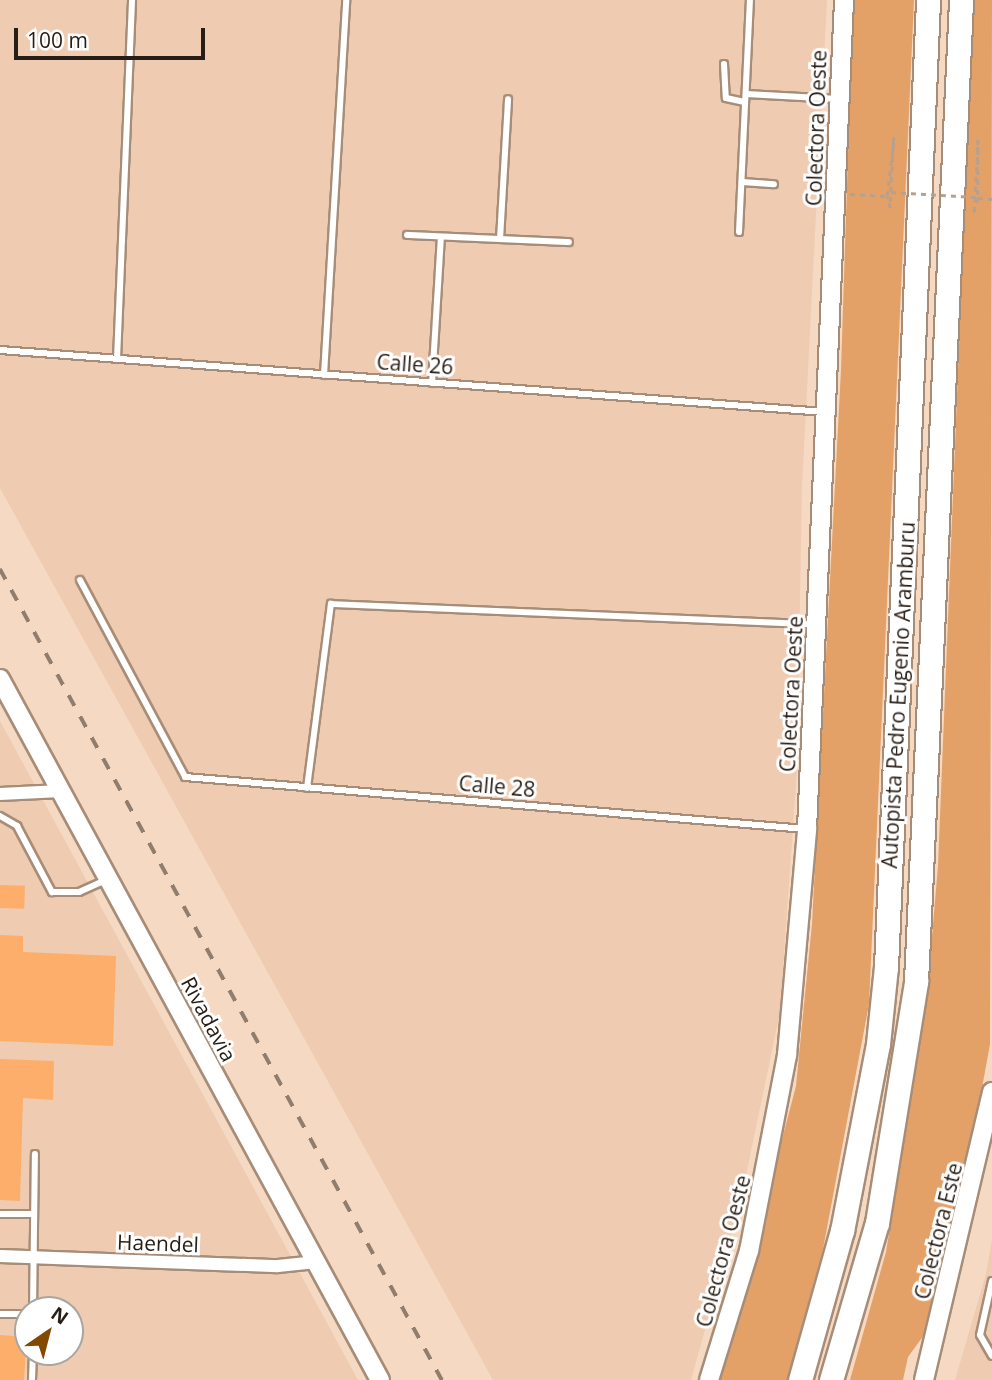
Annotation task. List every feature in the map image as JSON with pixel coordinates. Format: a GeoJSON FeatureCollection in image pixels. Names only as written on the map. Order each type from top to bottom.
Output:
{"type":"FeatureCollection","features":[{"type":"Feature","properties":{"kind":"highway","name":"Autopista Pedro Eugenio Aramburu"},"geometry":{"type":"LineString","coordinates":[[800,1380],[842,1231],[878,1044],[886,967],[928,0]]}},
{"type":"Feature","properties":{"kind":"highway","name":"Autopista Pedro Eugenio Aramburu"},"geometry":{"type":"LineString","coordinates":[[831,1380],[877,1223],[916,981],[961,0]]}},
{"type":"Feature","properties":{"kind":"street","name":"Colectora Oeste"},"geometry":{"type":"LineString","coordinates":[[709,1380],[769,1165],[787,1055],[807,829],[828,412],[844,0]]}},
{"type":"Feature","properties":{"kind":"street","name":"Rivadavia"},"geometry":{"type":"LineString","coordinates":[[0,679],[380,1380]]}},
{"type":"Feature","properties":{"kind":"street"},"geometry":{"type":"LineString","coordinates":[[0,794],[61,791]]}},
{"type":"Feature","properties":{"kind":"street","name":"Colectora Este"},"geometry":{"type":"LineString","coordinates":[[927,1379],[992,1092]]}},
{"type":"Feature","properties":{"kind":"street","name":"Haendel"},"geometry":{"type":"LineString","coordinates":[[0,1256],[278,1266],[314,1262]]}},
{"type":"Feature","properties":{"kind":"lane"},"geometry":{"type":"LineString","coordinates":[[117,359],[132,0]]}},
{"type":"Feature","properties":{"kind":"lane"},"geometry":{"type":"LineString","coordinates":[[324,374],[346,0]]}},
{"type":"Feature","properties":{"kind":"lane"},"geometry":{"type":"LineString","coordinates":[[739,232],[750,0]]}},
{"type":"Feature","properties":{"kind":"lane"},"geometry":{"type":"LineString","coordinates":[[724,64],[726,98],[840,99]]}},
{"type":"Feature","properties":{"kind":"lane"},"geometry":{"type":"LineString","coordinates":[[500,239],[508,99]]}},
{"type":"Feature","properties":{"kind":"lane"},"geometry":{"type":"LineString","coordinates":[[742,182],[774,184]]}},
{"type":"Feature","properties":{"kind":"lane"},"geometry":{"type":"LineString","coordinates":[[407,235],[569,242]]}},
{"type":"Feature","properties":{"kind":"lane"},"geometry":{"type":"LineString","coordinates":[[432,383],[441,237]]}},
{"type":"Feature","properties":{"kind":"lane","name":"Calle 26"},"geometry":{"type":"LineString","coordinates":[[0,350],[828,412]]}},
{"type":"Feature","properties":{"kind":"lane","name":"Calle 28"},"geometry":{"type":"LineString","coordinates":[[80,580],[185,778],[807,829]]}},
{"type":"Feature","properties":{"kind":"lane"},"geometry":{"type":"LineString","coordinates":[[307,788],[331,604],[817,624]]}},
{"type":"Feature","properties":{"kind":"lane"},"geometry":{"type":"LineString","coordinates":[[0,816],[16,826],[52,892],[79,892],[108,880]]}},
{"type":"Feature","properties":{"kind":"lane"},"geometry":{"type":"LineString","coordinates":[[33,1296],[31,1214],[35,1154]]}},
{"type":"Feature","properties":{"kind":"lane"},"geometry":{"type":"LineString","coordinates":[[0,1214],[31,1214]]}},
{"type":"Feature","properties":{"kind":"lane"},"geometry":{"type":"LineString","coordinates":[[992,1281],[980,1335],[992,1356]]}},
{"type":"Feature","properties":{"kind":"path"},"geometry":{"type":"LineString","coordinates":[[891,137],[890,208],[887,196],[891,137]]}},
{"type":"Feature","properties":{"kind":"path"},"geometry":{"type":"LineString","coordinates":[[976,197],[978,140],[976,197]]}},
{"type":"Feature","properties":{"kind":"path"},"geometry":{"type":"LineString","coordinates":[[891,192],[992,199]]}},
{"type":"Feature","properties":{"kind":"path"},"geometry":{"type":"LineString","coordinates":[[836,193],[887,196]]}},
{"type":"Feature","properties":{"kind":"shaded area"},"geometry":{"type":"Polygon","coordinates":[[[0,0],[827,0],[802,486],[797,770],[780,1012],[740,1204],[691,1380],[493,1380],[0,488],[0,0]]]}},
{"type":"Feature","properties":{"kind":"shaded area"},"geometry":{"type":"Polygon","coordinates":[[[853,0],[914,0],[869,1004],[823,1249],[787,1380],[719,1380],[796,1086],[812,924],[841,370],[853,0]]]}},
{"type":"Feature","properties":{"kind":"shaded area"},"geometry":{"type":"Polygon","coordinates":[[[973,0],[992,0],[990,1044],[959,1215],[924,1335],[908,1357],[903,1380],[850,1380],[886,1252],[926,1007],[938,866],[973,0]]]}},
{"type":"Feature","properties":{"kind":"shaded area"},"geometry":{"type":"Polygon","coordinates":[[[0,721],[358,1380],[0,1380],[0,721]]]}},
{"type":"Feature","properties":{"kind":"shaded area"},"geometry":{"type":"Polygon","coordinates":[[[992,1239],[992,1380],[955,1380],[986,1274],[992,1239]]]}},
{"type":"Feature","properties":{"kind":"building"},"geometry":{"type":"Polygon","coordinates":[[[0,885],[25,886],[24,909],[0,908],[0,885]]]}},
{"type":"Feature","properties":{"kind":"building"},"geometry":{"type":"Polygon","coordinates":[[[0,935],[23,936],[23,952],[116,956],[113,1046],[0,1041],[0,935]]]}},
{"type":"Feature","properties":{"kind":"building"},"geometry":{"type":"Polygon","coordinates":[[[0,1059],[54,1061],[53,1100],[23,1098],[20,1201],[0,1200],[0,1059]]]}},
{"type":"Feature","properties":{"kind":"building"},"geometry":{"type":"Polygon","coordinates":[[[0,1335],[14,1336],[14,1366],[25,1366],[24,1380],[0,1380],[0,1335]]]}},
{"type":"Feature","properties":{"kind":"railway"},"geometry":{"type":"LineString","coordinates":[[0,569],[442,1380]]}}]}
